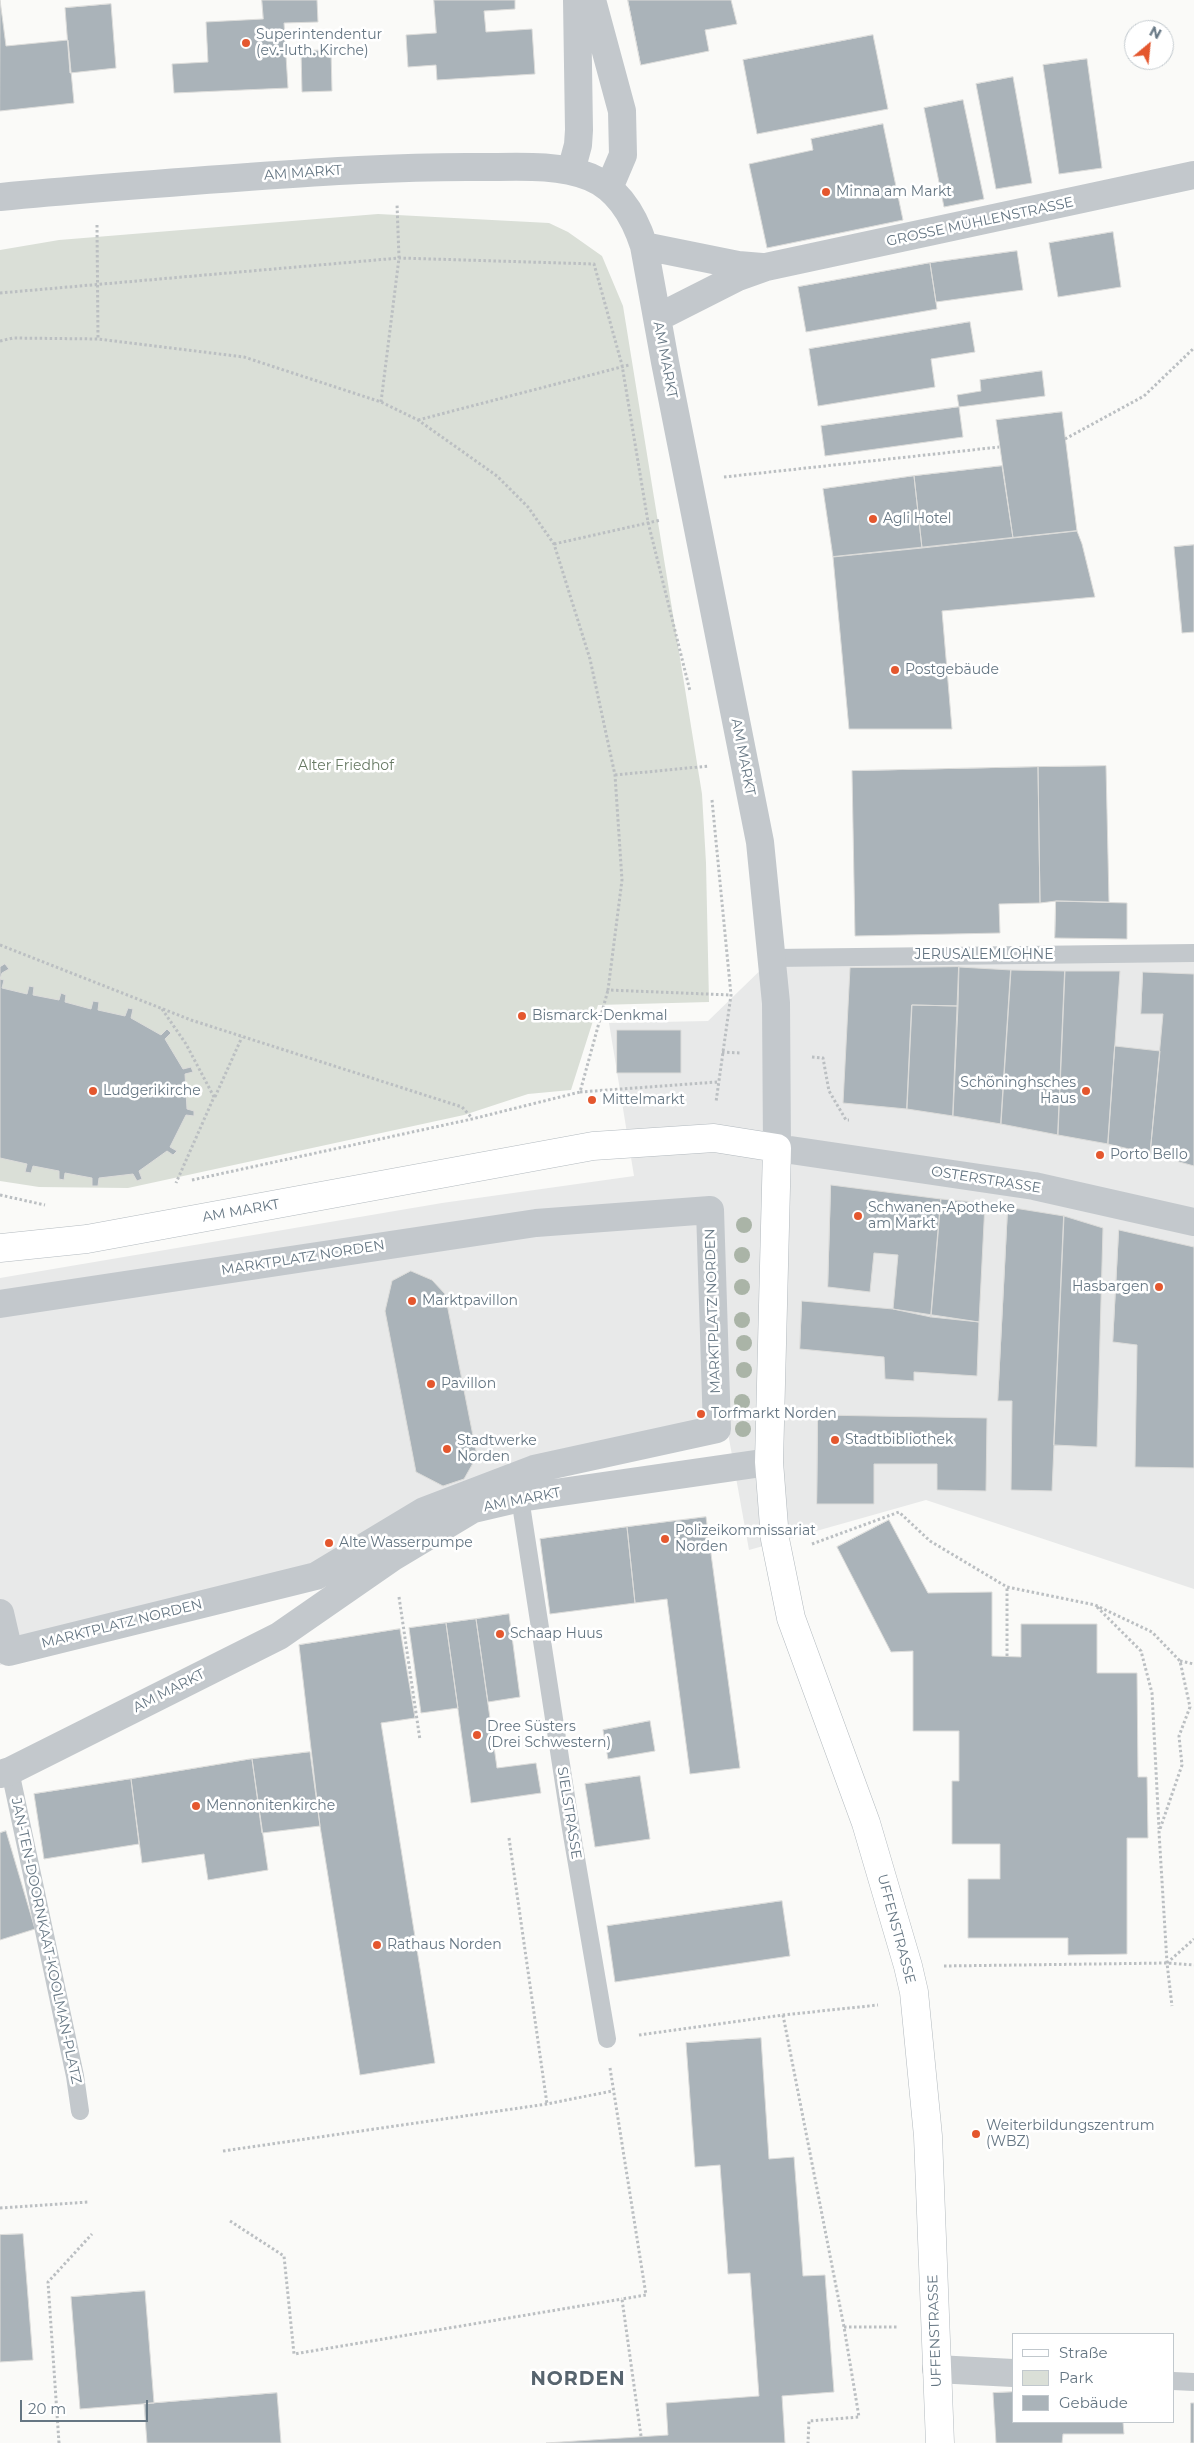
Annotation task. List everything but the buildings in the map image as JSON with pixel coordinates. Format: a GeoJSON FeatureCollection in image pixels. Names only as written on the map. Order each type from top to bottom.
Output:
{"type":"FeatureCollection","features":[{"type":"Feature","properties":{"kind":"street"},"geometry":{"type":"LineString","coordinates":[[570,171],[578,145],[577,0]]}},
{"type":"Feature","properties":{"kind":"street"},"geometry":{"type":"LineString","coordinates":[[592,0],[622,111],[623,155],[609,188]]}},
{"type":"Feature","properties":{"kind":"street","name":"AM MARKT"},"geometry":{"type":"LineString","coordinates":[[0,197],[96,188],[395,167],[553,168],[591,177],[609,188],[624,204],[639,229],[644,246],[688,481],[760,842],[773,958],[777,1054],[777,1148],[769,1462],[520,1498],[473,1509],[393,1557],[279,1636],[5,1773]]}},
{"type":"Feature","properties":{"kind":"street","name":"GROSSE MÜHLENSTRASSE"},"geometry":{"type":"LineString","coordinates":[[657,318],[738,277],[766,267],[1194,175]]}},
{"type":"Feature","properties":{"kind":"street","name":"GROSSE MÜHLENSTRASSE"},"geometry":{"type":"LineString","coordinates":[[644,246],[738,265],[766,267]]}},
{"type":"Feature","properties":{"kind":"street","name":"AM MARKT"},"geometry":{"type":"LineString","coordinates":[[0,1248],[87,1239],[593,1146],[714,1138],[777,1148]]}},
{"type":"Feature","properties":{"kind":"street","name":"OSTERSTRASSE"},"geometry":{"type":"LineString","coordinates":[[777,1148],[1034,1186],[1194,1222]]}},
{"type":"Feature","properties":{"kind":"street","name":"MARKTPLATZ NORDEN"},"geometry":{"type":"LineString","coordinates":[[0,1304],[536,1223],[710,1210],[717,1429],[534,1469],[424,1511],[316,1576],[9,1652],[0,1613]]}},
{"type":"Feature","properties":{"kind":"street","name":"UFFENSTRASSE"},"geometry":{"type":"LineString","coordinates":[[769,1462],[775,1539],[791,1618],[866,1823],[908,1966],[914,2002],[928,2136],[940,2443]]}},
{"type":"Feature","properties":{"kind":"street"},"geometry":{"type":"LineString","coordinates":[[936,2369],[1012,2373]]}},
{"type":"Feature","properties":{"kind":"lane","name":"JERUSALEMLOHNE"},"geometry":{"type":"LineString","coordinates":[[773,958],[1194,953]]}},
{"type":"Feature","properties":{"kind":"lane","name":"SIELSTRASSE"},"geometry":{"type":"LineString","coordinates":[[520,1498],[571,1829],[607,2039]]}},
{"type":"Feature","properties":{"kind":"lane","name":"JAN-TEN-DOORNKAAT-KOOLMAN-PLATZ"},"geometry":{"type":"LineString","coordinates":[[5,1773],[75,2076],[80,2111]]}},
{"type":"Feature","properties":{"kind":"lane"},"geometry":{"type":"LineString","coordinates":[[1174,2381],[1194,2382]]}},
{"type":"Feature","properties":{"kind":"path"},"geometry":{"type":"LineString","coordinates":[[381,402],[399,258],[395,167]]}},
{"type":"Feature","properties":{"kind":"path"},"geometry":{"type":"LineString","coordinates":[[96,188],[99,284],[98,339]]}},
{"type":"Feature","properties":{"kind":"path"},"geometry":{"type":"LineString","coordinates":[[0,293],[399,258],[594,264],[622,365],[648,522],[693,700]]}},
{"type":"Feature","properties":{"kind":"path"},"geometry":{"type":"LineString","coordinates":[[0,341],[13,338],[98,339],[244,357],[381,402],[418,420],[496,476],[528,507],[554,544],[590,659],[615,775],[622,880],[608,990],[580,1092]]}},
{"type":"Feature","properties":{"kind":"path"},"geometry":{"type":"LineString","coordinates":[[1065,439],[1144,396],[1194,348]]}},
{"type":"Feature","properties":{"kind":"path"},"geometry":{"type":"LineString","coordinates":[[418,420],[622,365],[665,362]]}},
{"type":"Feature","properties":{"kind":"path"},"geometry":{"type":"LineString","coordinates":[[688,481],[999,446]]}},
{"type":"Feature","properties":{"kind":"path"},"geometry":{"type":"LineString","coordinates":[[554,544],[648,522],[695,514]]}},
{"type":"Feature","properties":{"kind":"path"},"geometry":{"type":"LineString","coordinates":[[707,756],[710,775]]}},
{"type":"Feature","properties":{"kind":"path"},"geometry":{"type":"LineString","coordinates":[[615,775],[744,762]]}},
{"type":"Feature","properties":{"kind":"path"},"geometry":{"type":"LineString","coordinates":[[712,794],[731,995],[717,1082],[714,1138]]}},
{"type":"Feature","properties":{"kind":"path"},"geometry":{"type":"LineString","coordinates":[[0,945],[161,1008],[242,1037],[462,1107],[472,1118]]}},
{"type":"Feature","properties":{"kind":"path"},"geometry":{"type":"LineString","coordinates":[[608,990],[731,995]]}},
{"type":"Feature","properties":{"kind":"path"},"geometry":{"type":"LineString","coordinates":[[161,1008],[186,1044],[214,1097]]}},
{"type":"Feature","properties":{"kind":"path"},"geometry":{"type":"LineString","coordinates":[[176,1184],[242,1037]]}},
{"type":"Feature","properties":{"kind":"path"},"geometry":{"type":"LineString","coordinates":[[722,1052],[823,1058],[829,1091],[846,1120],[856,1121]]}},
{"type":"Feature","properties":{"kind":"path"},"geometry":{"type":"LineString","coordinates":[[167,1186],[580,1092],[717,1082]]}},
{"type":"Feature","properties":{"kind":"path"},"geometry":{"type":"LineString","coordinates":[[0,1195],[48,1206]]}},
{"type":"Feature","properties":{"kind":"path"},"geometry":{"type":"LineString","coordinates":[[779,1556],[899,1512],[930,1541],[1007,1587],[1095,1605],[1152,1632],[1180,1661],[1190,1707],[1179,1736],[1182,1765],[1159,1832]]}},
{"type":"Feature","properties":{"kind":"path"},"geometry":{"type":"LineString","coordinates":[[393,1557],[420,1740]]}},
{"type":"Feature","properties":{"kind":"path"},"geometry":{"type":"LineString","coordinates":[[1007,1587],[1007,1656]]}},
{"type":"Feature","properties":{"kind":"path"},"geometry":{"type":"LineString","coordinates":[[1095,1605],[1141,1651],[1152,1693],[1167,1963],[1172,2006]]}},
{"type":"Feature","properties":{"kind":"path"},"geometry":{"type":"LineString","coordinates":[[1180,1661],[1194,1664]]}},
{"type":"Feature","properties":{"kind":"path"},"geometry":{"type":"LineString","coordinates":[[510,1838],[546,2104]]}},
{"type":"Feature","properties":{"kind":"path"},"geometry":{"type":"LineString","coordinates":[[1167,1963],[1194,1939]]}},
{"type":"Feature","properties":{"kind":"path"},"geometry":{"type":"LineString","coordinates":[[908,1966],[1167,1963],[1194,1965]]}},
{"type":"Feature","properties":{"kind":"path"},"geometry":{"type":"LineString","coordinates":[[607,2039],[783,2015],[914,2002]]}},
{"type":"Feature","properties":{"kind":"path"},"geometry":{"type":"LineString","coordinates":[[783,2015],[844,2327],[859,2417],[809,2421],[808,2443]]}},
{"type":"Feature","properties":{"kind":"path"},"geometry":{"type":"LineString","coordinates":[[223,2151],[546,2104],[612,2091],[646,2295],[294,2354],[284,2256],[230,2221]]}},
{"type":"Feature","properties":{"kind":"path"},"geometry":{"type":"LineString","coordinates":[[0,2208],[89,2202]]}},
{"type":"Feature","properties":{"kind":"path"},"geometry":{"type":"LineString","coordinates":[[59,2443],[48,2282],[92,2234]]}},
{"type":"Feature","properties":{"kind":"path"},"geometry":{"type":"LineString","coordinates":[[622,2299],[640,2436]]}},
{"type":"Feature","properties":{"kind":"path"},"geometry":{"type":"LineString","coordinates":[[844,2327],[887,2327]]}},
{"type":"Feature","properties":{"kind":"shaded area"},"geometry":{"type":"Polygon","coordinates":[[[1194,950],[1194,1589],[926,1500],[749,1550],[728,1433],[497,1488],[303,1590],[0,1665],[0,1278],[442,1203],[634,1176],[609,1023],[708,1021],[773,958],[1194,950]]]}},
{"type":"Feature","properties":{"kind":"green space","name":"Alter Friedhof"},"geometry":{"type":"Polygon","coordinates":[[[378,214],[549,223],[568,232],[602,256],[623,306],[702,794],[706,863],[709,1002],[598,1005],[571,1090],[528,1094],[464,1115],[128,1188],[39,1187],[0,1181],[0,250],[59,240],[378,214]]]}},
{"type":"Feature","properties":{"kind":"place","name":"Superintendentur (ev.-luth. Kirche)"},"geometry":{"type":"Point","coordinates":[246,43]}},
{"type":"Feature","properties":{"kind":"place","name":"Minna am Markt"},"geometry":{"type":"Point","coordinates":[826,192]}},
{"type":"Feature","properties":{"kind":"place","name":"Agli Hotel"},"geometry":{"type":"Point","coordinates":[873,519]}},
{"type":"Feature","properties":{"kind":"place","name":"Postgebäude"},"geometry":{"type":"Point","coordinates":[895,670]}},
{"type":"Feature","properties":{"kind":"place","name":"Bismarck-Denkmal"},"geometry":{"type":"Point","coordinates":[522,1016]}},
{"type":"Feature","properties":{"kind":"place","name":"Ludgerikirche"},"geometry":{"type":"Point","coordinates":[93,1091]}},
{"type":"Feature","properties":{"kind":"place","name":"Schöninghsches Haus"},"geometry":{"type":"Point","coordinates":[1086,1091]}},
{"type":"Feature","properties":{"kind":"place","name":"Mittelmarkt"},"geometry":{"type":"Point","coordinates":[592,1100]}},
{"type":"Feature","properties":{"kind":"place","name":"Porto Bello"},"geometry":{"type":"Point","coordinates":[1100,1155]}},
{"type":"Feature","properties":{"kind":"place","name":"Schwanen-Apotheke am Markt"},"geometry":{"type":"Point","coordinates":[858,1216]}},
{"type":"Feature","properties":{"kind":"place","name":"Hasbargen"},"geometry":{"type":"Point","coordinates":[1159,1287]}},
{"type":"Feature","properties":{"kind":"place","name":"Marktpavillon"},"geometry":{"type":"Point","coordinates":[412,1301]}},
{"type":"Feature","properties":{"kind":"place","name":"Pavillon"},"geometry":{"type":"Point","coordinates":[431,1384]}},
{"type":"Feature","properties":{"kind":"place","name":"Torfmarkt Norden"},"geometry":{"type":"Point","coordinates":[701,1414]}},
{"type":"Feature","properties":{"kind":"place","name":"Stadtbibliothek"},"geometry":{"type":"Point","coordinates":[835,1440]}},
{"type":"Feature","properties":{"kind":"place","name":"Stadtwerke Norden"},"geometry":{"type":"Point","coordinates":[447,1449]}},
{"type":"Feature","properties":{"kind":"place","name":"Polizeikommissariat Norden"},"geometry":{"type":"Point","coordinates":[665,1539]}},
{"type":"Feature","properties":{"kind":"place","name":"Alte Wasserpumpe"},"geometry":{"type":"Point","coordinates":[329,1543]}},
{"type":"Feature","properties":{"kind":"place","name":"Schaap Huus"},"geometry":{"type":"Point","coordinates":[500,1634]}},
{"type":"Feature","properties":{"kind":"place","name":"Dree Süsters (Drei Schwestern)"},"geometry":{"type":"Point","coordinates":[477,1735]}},
{"type":"Feature","properties":{"kind":"place","name":"Mennonitenkirche"},"geometry":{"type":"Point","coordinates":[196,1806]}},
{"type":"Feature","properties":{"kind":"place","name":"Rathaus Norden"},"geometry":{"type":"Point","coordinates":[377,1945]}},
{"type":"Feature","properties":{"kind":"place","name":"Weiterbildungszentrum (WBZ)"},"geometry":{"type":"Point","coordinates":[976,2134]}},
{"type":"Feature","properties":{"kind":"district","name":"NORDEN"},"geometry":{"type":"Point","coordinates":[578,2379]}}]}
